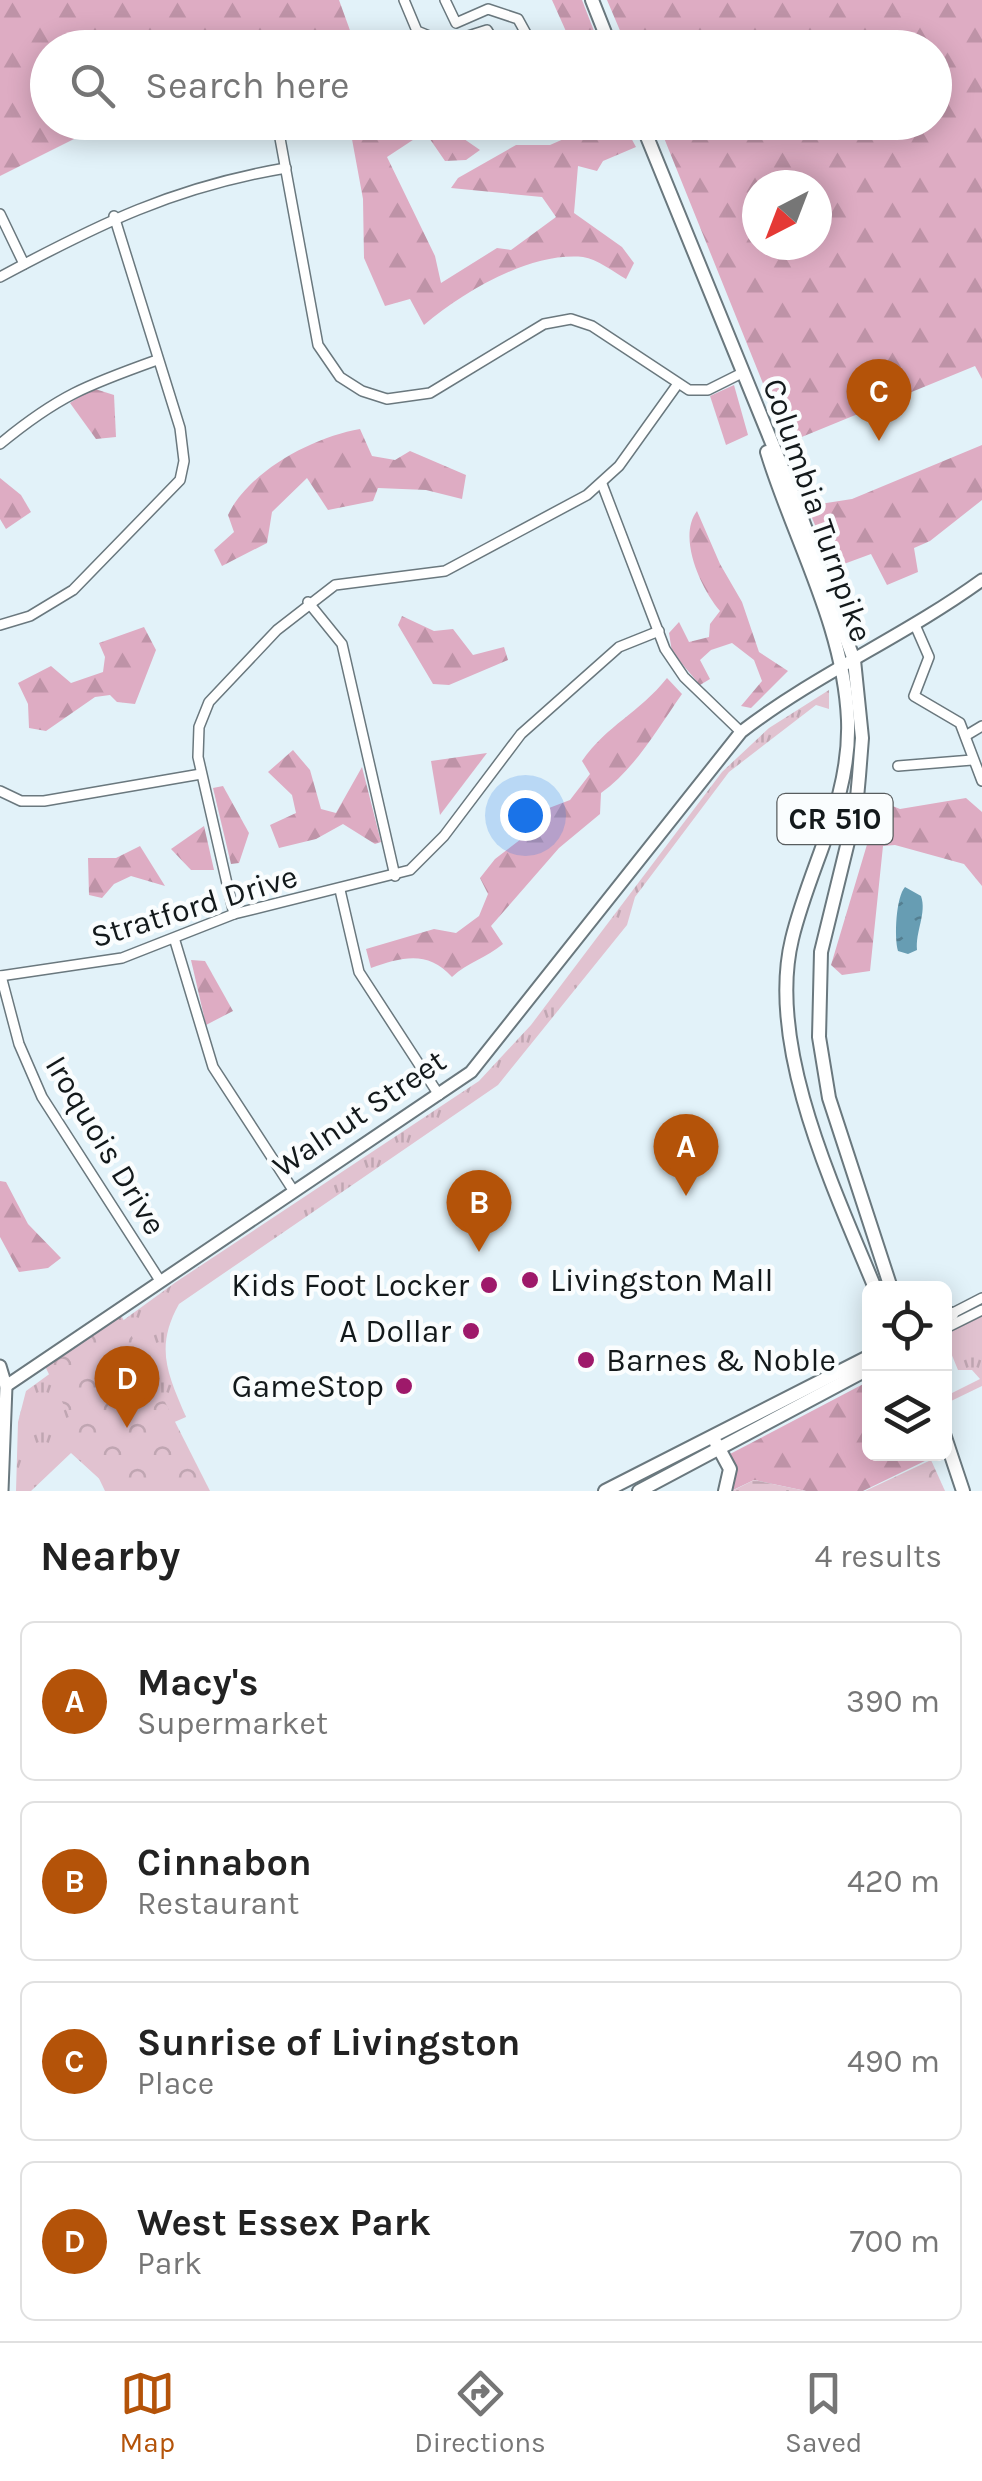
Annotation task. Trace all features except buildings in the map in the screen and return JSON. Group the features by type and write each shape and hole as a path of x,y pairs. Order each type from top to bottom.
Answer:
{"main road":[{"path":"592,0 602,30"},
{"name":"CR 510","path":"648,140 742,373"},
{"name":"Columbia Turnpike","path":"742,373 848,664 862,738 856,809 821,952 818,1037 829,1098 889,1281"},
{"name":"Columbia Turnpike","path":"848,664 848,725 841,797 792,940 786,1005 796,1076 872,1281"},
{"path":"605,1491 862,1369"},
{"path":"640,1491 715,1442"},
{"path":"715,1442 730,1470 725,1491"},
{"path":"952,1458 963,1490"},
{"path":"948,1461 963,1490"}],"street":[{"path":"404,0 417,30"},
{"path":"445,0 456,23 488,9 518,18 524,30"},
{"path":"281,140 318,345 340,377 362,391 387,400 430,393 544,324 571,319 592,326 678,385 708,390 742,373"},
{"path":"0,277 114,216 226,178 286,168"},
{"path":"0,214 24,264"},
{"path":"0,625 36,613 73,590 180,480 183,446 114,216"},
{"path":"0,444 48,404 76,389 156,360"},
{"path":"234,914 201,774 199,727 209,702 308,602 334,584 446,572 602,484 678,385"},
{"path":"602,484 675,666 741,732"},
{"name":"Walnut Street","path":"6,1386 159,1278 439,1095 489,1052 741,732 774,706 916,625 982,580"},
{"path":"308,602 329,622 344,649 395,876"},
{"path":"916,625 929,657 914,696 954,717 967,735 972,760 982,780"},
{"name":"Stratford Drive","path":"0,976 72,968 175,941 234,914 395,876 429,854 520,734 620,647 659,631"},
{"path":"967,735 982,726"},
{"path":"898,766 972,760"},
{"path":"0,792 22,801 44,801 201,774"},
{"path":"340,890 359,972 439,1095"},
{"path":"175,941 213,1067 293,1190"},
{"name":"Iroquois Drive","path":"0,976 19,1044 42,1098 159,1278"},
{"path":"952,1313 982,1298"},
{"path":"952,1325 982,1310"},
{"path":"0,1366 6,1386 2,1491"}],"green space":[{"path":"0,0 339,0 350,30 30,30 30,140 72,140 0,176"},
{"path":"552,0 582,0 594,30 565,30"},
{"path":"607,0 982,0 982,379 975,366 787,443 665,140 952,140 952,30 620,30"},
{"path":"352,140 413,140 387,157 435,256 441,283 497,248 511,250 556,217 542,197 451,188 458,178 516,145 550,145 561,140 632,140 636,147 603,161 597,171 578,166 574,213 622,247 634,263 626,279 588,258 541,261 477,288 424,325 410,299 385,306 364,258 363,199"},
{"path":"431,140 466,140 480,150 466,160 445,161"},
{"path":"734,385 748,435 726,445 710,396"},
{"path":"92,388 114,395 116,437 96,439 70,403"},
{"path":"360,429 372,456 395,460 410,451 466,475 462,499 426,490 378,488 373,501 328,510 307,478 272,512 267,543 222,566 214,550 234,532 228,515 251,484 303,448"},
{"path":"982,445 982,500 930,541 914,548 918,572 887,585 871,554 833,568 807,506 852,499"},
{"path":"0,478 21,495 31,512 6,529 0,519"},
{"path":"697,511 742,602 759,652 788,671 751,708 741,706 762,681 754,660 732,643 711,650 700,660 710,679 700,685 672,652 669,633 679,622 689,642 709,637 710,624 720,611 699,577 690,548 691,522"},
{"path":"402,616 434,631 453,629 473,655 504,647 508,660 449,685 433,684 398,625"},
{"path":"144,627 156,650 135,704 117,702 110,695 95,697 46,731 29,728 28,704 18,683 51,666 71,683 103,672 105,657 99,643"},
{"path":"667,678 682,694 635,760 601,793 600,814 559,848 491,926 503,944 452,977 424,959 393,961 371,968 366,949 434,929 456,933 479,916 488,894 480,878 495,859 538,826 549,808 570,800 590,774 582,761"},
{"path":"829,690 829,709 816,705 729,772 635,897 627,925 498,1085 179,1304 167,1334 166,1360 186,1417 163,1427 105,1484 71,1453 31,1491 16,1491 18,1422 26,1391 176,1282 479,1081 531,1025 722,772 769,728"},
{"path":"293,750 310,770 321,809 336,813 362,767 381,842 375,844 343,824 316,839 279,848 270,825 296,813 292,795 268,772"},
{"path":"487,753 440,815 431,761"},
{"path":"223,786 249,833 239,863 231,864 213,788"},
{"path":"966,798 982,812 982,886 964,864 895,845 883,846 870,971 842,975 831,965 880,801 900,809"},
{"path":"204,826 214,870 191,870 171,849"},
{"path":"140,846 165,886 131,876 114,884 102,898 89,895 88,858 116,858"},
{"path":"191,960 205,961 233,1011 206,1025"},
{"path":"0,1181 6,1182 28,1224 61,1258 48,1268 19,1272 0,1237"},
{"path":"120,1313 210,1491 105,1491 45,1366"},
{"path":"982,1314 982,1386 952,1401 952,1393 980,1379 972,1370 958,1370 952,1355 952,1331"},
{"path":"862,1385 862,1461 925,1461 863,1491 806,1491 754,1480 731,1491 730,1454"},
{"path":"931,1461 945,1491 865,1491"},
{"path":"754,1480 806,1491 732,1491"}],"water":[{"path":"905,887 921,896 922,902 917,950 908,954 898,951 896,936 898,908"}],"place":[{"name":"Sunrise of Livingston","path":"879,441"},
{"name":"Macy's","path":"686,1196"},
{"name":"Cinnabon","path":"479,1252"},
{"name":"Livingston Mall","path":"530,1280"},
{"name":"Kids Foot Locker","path":"489,1285"},
{"name":"A Dollar","path":"471,1331"},
{"name":"Barnes & Noble","path":"586,1360"},
{"name":"GameStop","path":"404,1386"},
{"name":"West Essex Park","path":"127,1428"}]}
